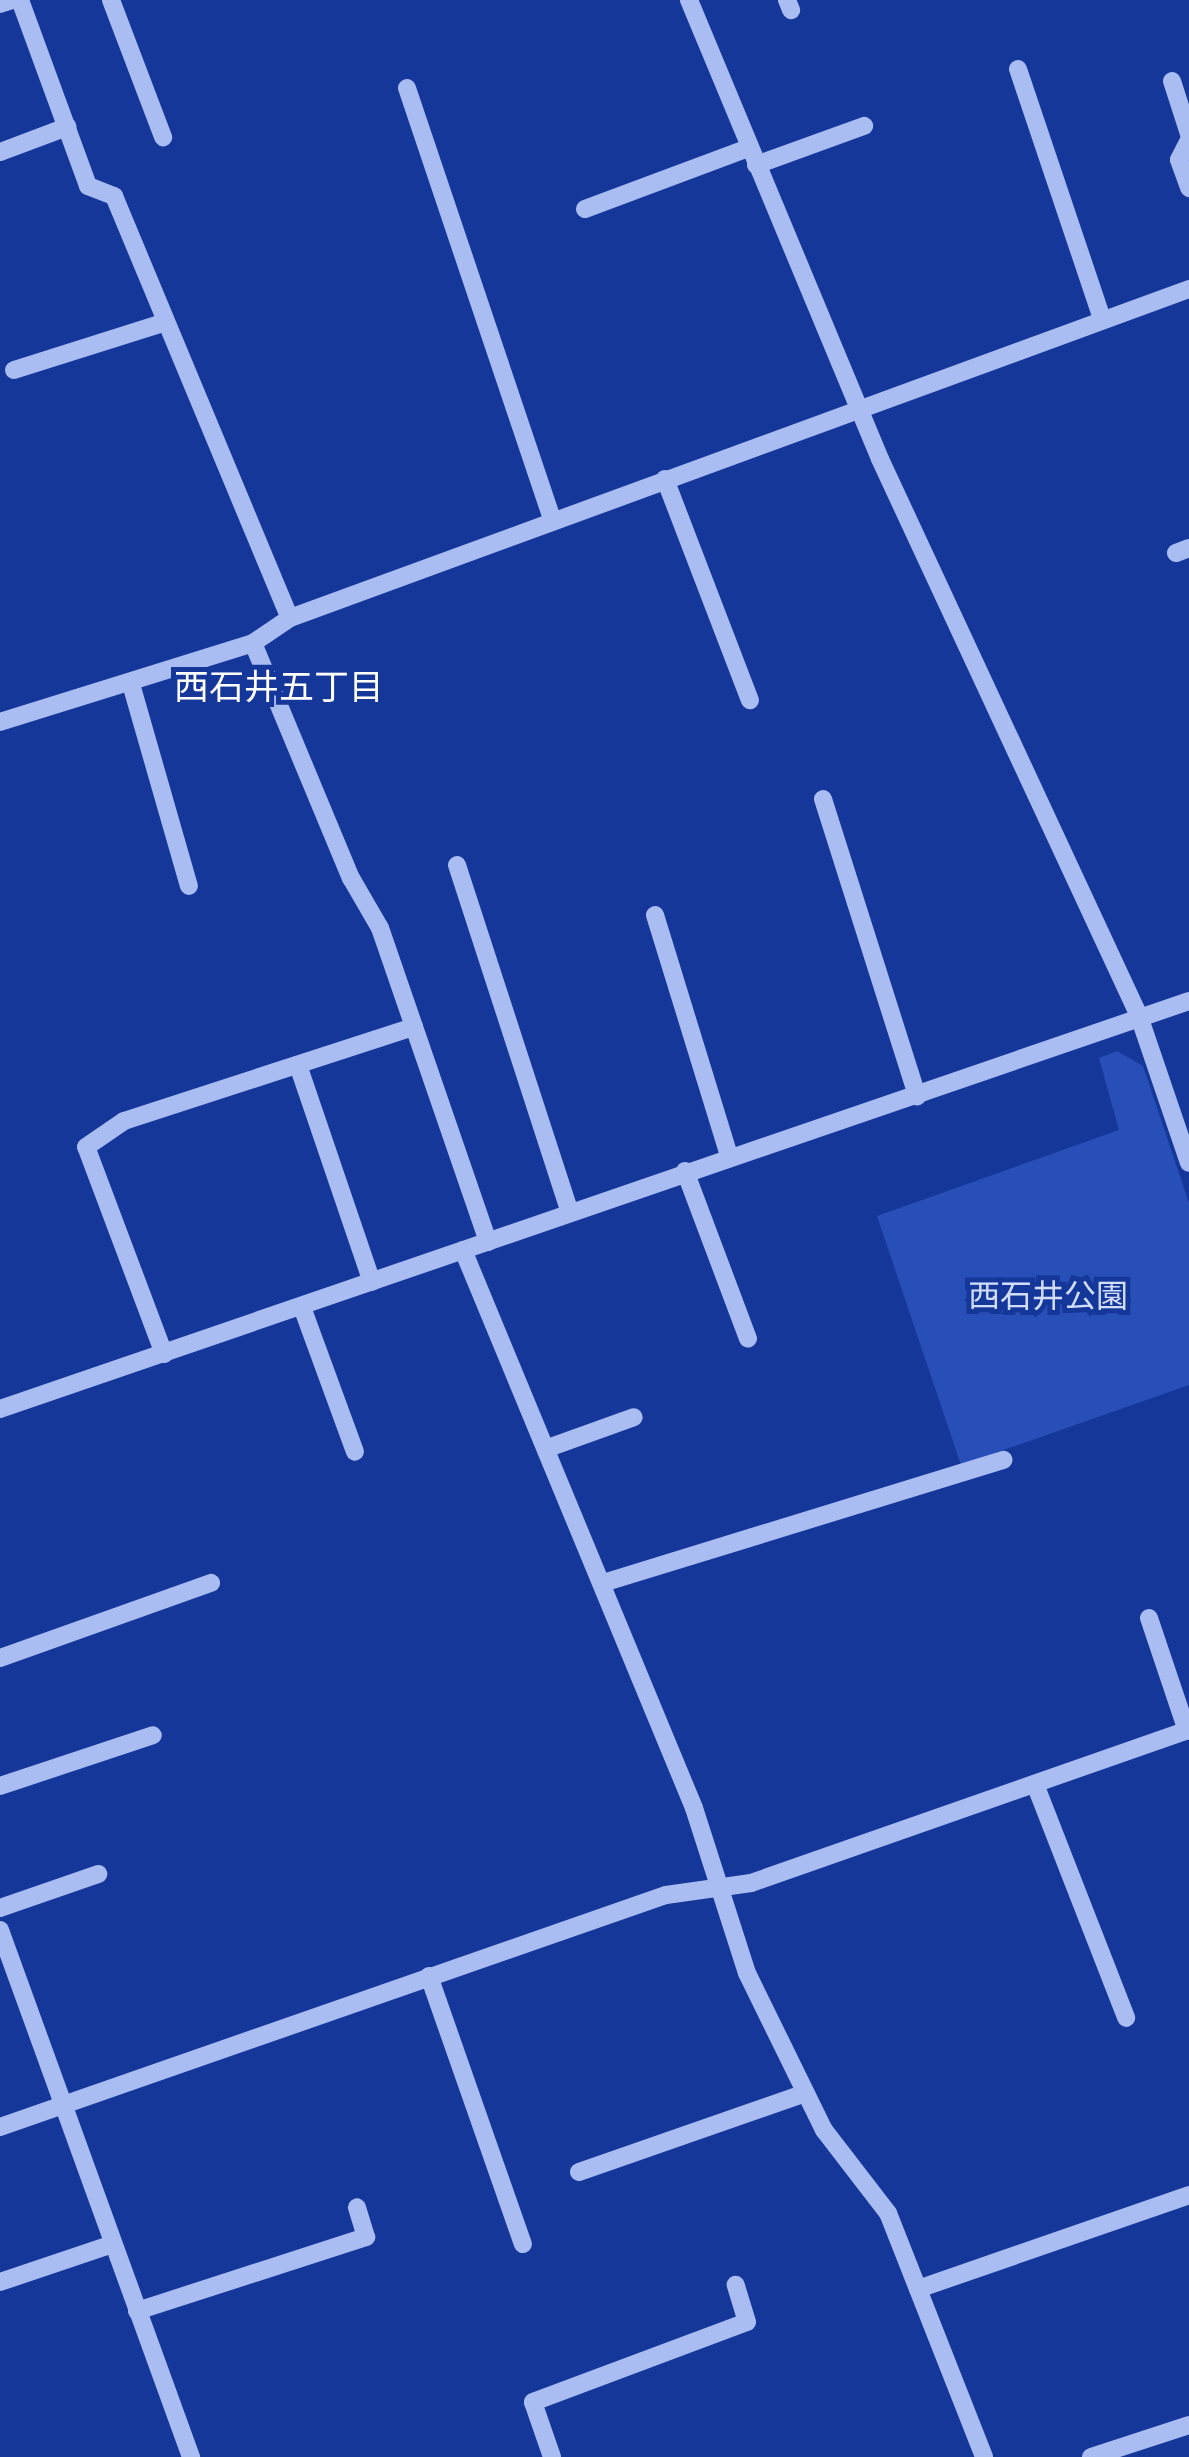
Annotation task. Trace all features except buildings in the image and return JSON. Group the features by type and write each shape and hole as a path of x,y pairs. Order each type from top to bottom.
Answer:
{"street":[{"path":"0,4 12,0"},
{"path":"20,0 88,186 114,196 290,618"},
{"path":"111,0 163,137"},
{"path":"688,0 859,406 1140,1016 1189,1163"},
{"path":"1018,68 1102,318"},
{"path":"1172,81 1189,137 1179,160 1189,188"},
{"path":"407,88 554,521"},
{"path":"585,209 752,156 864,126"},
{"path":"0,152 67,127"},
{"path":"0,722 253,643 290,618 859,406 1189,289"},
{"path":"14,370 166,322"},
{"path":"665,479 750,700"},
{"path":"253,643 350,878 380,928 488,1242"},
{"path":"131,684 189,886"},
{"path":"822,800 916,1096"},
{"path":"457,864 570,1212"},
{"path":"654,915 728,1156"},
{"path":"0,1409 728,1156 1189,1002"},
{"path":"164,1354 86,1147 124,1121 414,1028"},
{"path":"298,1065 372,1282"},
{"path":"685,1171 748,1340"},
{"path":"462,1250 603,1583 716,1885 806,2093 888,2212 984,2457"},
{"path":"302,1307 354,1452"},
{"path":"548,1448 634,1416"},
{"path":"603,1583 1004,1460"},
{"path":"0,1658 211,1583"},
{"path":"0,2127 429,1976 716,1885 751,1883 1188,1730 1148,1618"},
{"path":"0,1786 154,1735"},
{"path":"1035,1784 1126,2018"},
{"path":"0,1908 98,1874"},
{"path":"0,1930 6,1962 64,2104 190,2457"},
{"path":"429,1976 523,2244"},
{"path":"579,2172 806,2093"},
{"path":"918,2290 1189,2195"},
{"path":"137,2311 366,2237 357,2207"},
{"path":"0,2282 113,2244"},
{"path":"552,2457 533,2402 746,2322 736,2285"},
{"path":"1091,2457 1138,2449 1189,2424"}],"green space":[{"name":"西石井公園","path":"1117,1051 1143,1066 1189,1203 1189,1385 961,1465 877,1216 1119,1130 1099,1058"}],"district":[{"name":"西石井五丁目","path":"279,686"}]}
